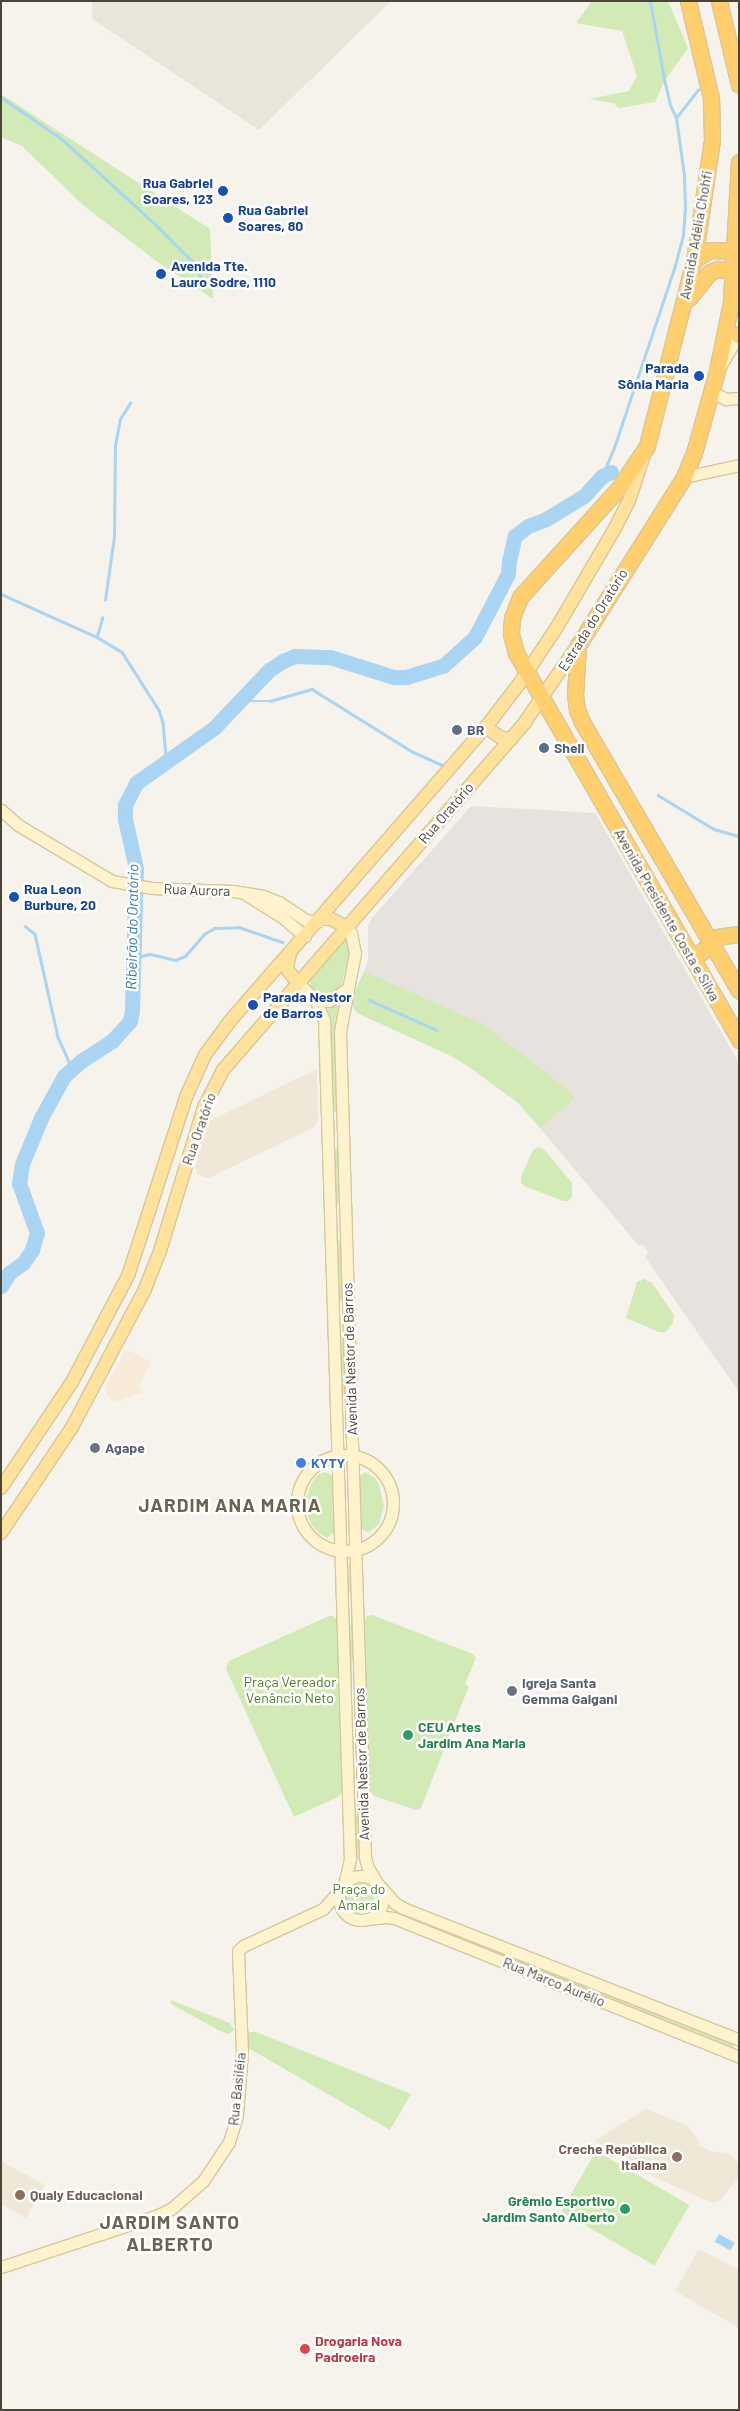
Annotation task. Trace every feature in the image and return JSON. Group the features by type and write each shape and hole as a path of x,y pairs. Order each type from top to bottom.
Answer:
{"highway":[{"name":"Avenida Adélia Chohfi","path":"647,446 694,260 712,140 711,98 688,1"},
{"path":"719,1 739,85"},
{"path":"712,392 736,271 739,162"},
{"path":"694,260 710,250 737,252"},
{"path":"682,312 704,276 718,269 736,271"},
{"name":"Estrada do Oratório","path":"578,645 684,477 694,453 712,392"},
{"name":"Avenida Presidente Costa e Silva","path":"647,446 618,489 520,597 512,618 511,640 527,673 739,1040"},
{"name":"Avenida Presidente Costa e Silva","path":"578,645 575,688 577,710 739,991"},
{"path":"692,960 710,943 723,935 739,934"}],"main road":[{"name":"Avenida Adélia Chohfi","path":"641,465 647,446"},
{"name":"Estrada do Oratório","path":"450,769 486,727 527,673 615,528 629,501 641,465"},
{"name":"Estrada do Oratório","path":"477,778 511,739 578,645"},
{"path":"486,727 501,738 511,739"},
{"name":"Rua Oratório","path":"1,1488 72,1382 128,1276 184,1104 198,1068 221,1032 450,769"},
{"name":"Rua Oratório","path":"1,1533 71,1429 145,1289 160,1250 202,1113 216,1082 237,1052 477,778"},
{"path":"318,920 331,919 347,927"},
{"path":"290,953 287,969 298,983"}],"street":[{"path":"717,371 739,335"},
{"path":"712,392 726,399 739,398"},
{"path":"684,477 739,465"},
{"name":"Rua Aurora","path":"1,810 18,825 102,876 122,884 244,892 270,898 306,920 318,920"},
{"name":"Rua Aurora","path":"244,892 276,913 305,936"},
{"name":"Avenida Nestor de Barros","path":"347,927 352,933 355,953 340,1032 365,1857 367,1866 378,1884"},
{"name":"Avenida Nestor de Barros","path":"298,983 315,999 324,1020 350,1859 342,1886"},
{"path":"315,999 329,1001 348,988"},
{"path":"353,1455 371,1462 380,1471 390,1487 392,1500 389,1520 382,1533 370,1543 356,1550 340,1552 328,1548 313,1538 302,1523 298,1508 299,1492 306,1478 316,1466 338,1456 353,1455"},
{"path":"322,1909 356,1920 367,1919 376,1914 382,1906 383,1896 378,1884 368,1877 359,1876 351,1878 342,1886 339,1902 342,1911 349,1917"},
{"name":"Rua Marco Aurélio","path":"378,1884 395,1903 403,1908 739,2040"},
{"name":"Rua Basiléia","path":"1,2267 158,2215 171,2209 204,2181 229,2142 237,2115 242,2056 238,1951 243,1946 322,1909 342,1886"},
{"name":"Rua Marco Aurélio","path":"367,1919 394,1918 739,2057"},
{"path":"468,1948 472,1935"}],"shaded area":[{"path":"92,1 391,1 259,130 92,19"},
{"path":"471,806 595,813 739,1063 739,1392 645,1257 648,1253 643,1244 638,1245 540,1128 575,1098 408,991 364,971 368,960 368,926 372,918"},
{"path":"317,1069 318,1121 314,1127 209,1178 198,1175 195,1167 207,1122"},
{"path":"126,1349 151,1362 138,1388 143,1392 115,1402 107,1395 106,1385"},
{"name":"Creche República Italiana","path":"646,2109 688,2126 700,2142 699,2145 711,2151 730,2154 739,2164 739,2177 720,2201 712,2203 656,2178 594,2141"},
{"name":"Qualy Educacional","path":"1,2161 45,2185 26,2218 1,2204"},
{"path":"699,2249 739,2270 739,2328 675,2291"}],"green space":[{"path":"592,1 668,1 688,48 664,82 655,102 619,108 613,103 589,99 629,91 637,76 622,31 576,23"},
{"path":"1,94 210,229 213,299 155,260 84,206 22,146 1,137"},
{"path":"343,938 347,942 349,953 342,984 329,996 313,990 309,980"},
{"path":"364,971 484,1025 563,1086 575,1098 540,1128 517,1102 469,1067 453,1057 357,1013 352,1006 352,999"},
{"path":"335,1004 338,1006 336,1033 337,1111 333,1113 331,1112 326,1010"},
{"path":"538,1147 544,1149 572,1183 572,1197 568,1201 563,1201 524,1186 521,1182 521,1177 533,1150"},
{"path":"333,1148 338,1149 340,1203 337,1205"},
{"path":"337,1238 341,1242 343,1299 340,1302 337,1299 335,1240"},
{"path":"644,1279 652,1283 674,1315 673,1322 666,1332 659,1332 626,1318 637,1282"},
{"path":"338,1335 344,1335 345,1395 341,1395"},
{"path":"325,1472 333,1477 335,1531 327,1538 311,1524 305,1506 312,1482 319,1474"},
{"path":"365,1472 374,1477 379,1484 384,1506 379,1524 368,1533 359,1527 358,1477"},
{"path":"346,1566 351,1566 352,1589 349,1592"},
{"name":"CEU Artes Jardim Ana Maria","path":"372,1615 473,1654 476,1658 465,1684 469,1686 421,1808 416,1810 374,1796 368,1789 364,1622 367,1616"},
{"name":"Praça Vereador Venâncio Neto","path":"329,1616 333,1616 337,1620 343,1791 338,1797 294,1817 226,1669 229,1661"},
{"path":"349,1625 352,1625 352,1784 349,1784"},
{"path":"356,1814 359,1816 360,1859 357,1860 355,1859 354,1817"},
{"name":"Praça do Amaral","path":"359,1881 371,1885 375,1897 371,1909 359,1913 347,1909 343,1897 347,1885"},
{"path":"399,1911 462,1938 461,1940 398,1915"},
{"path":"473,1941 556,1971 558,1976 597,1992 602,1990 734,2044 734,2046 730,2048 522,1964 519,1959 480,1944 474,1946"},
{"path":"171,2000 230,2023 234,2030 229,2034 224,2033 171,2004"},
{"path":"250,2032 256,2032 411,2094 390,2130 250,2049 245,2043 246,2035"},
{"path":"596,2151 690,2205 655,2266 561,2212"}],"water":[{"path":"719,2234 735,2243 730,2251 715,2242"}],"waterway":[{"path":"602,476 614,448 674,269 683,236 685,207 684,175 676,118 670,105 664,79 650,1"},
{"path":"676,118 698,90"},
{"path":"1,97 62,139 153,222 196,265 203,282"},
{"path":"105,600 114,537 115,445 120,419 130,403"},
{"name":"Ribeirão do Oratório","path":"1,1286 9,1273 23,1263 32,1250 37,1233 19,1183 22,1164 41,1118 64,1076 81,1061 112,1041 130,1021 132,1010 136,868 125,819 125,805 136,783 214,728 269,670 295,656 330,657 394,677 406,677 443,666 475,637 508,574 515,536 528,526 546,519 584,496 602,476 611,472"},
{"path":"1,594 97,637 122,652 159,710 163,722 166,760"},
{"path":"97,636 102,618"},
{"path":"241,701 270,701 312,689 413,752 446,767"},
{"path":"658,795 714,829 739,836"},
{"path":"25,926 35,934 58,1037 72,1068"},
{"path":"133,958 150,954 176,960 185,956 204,934 215,928 239,927 282,942"},
{"path":"369,1000 437,1030"}],"place":[{"name":"Rua Gabriel Soares, 123","path":"223,191"},
{"name":"Rua Gabriel Soares, 80","path":"228,218"},
{"name":"Avenida Tte. Lauro Sodre, 1110","path":"161,274"},
{"name":"Parada Sônia Maria","path":"699,376"},
{"name":"BR","path":"457,730"},
{"name":"Shell","path":"544,748"},
{"name":"Rua Leon Burbure, 20","path":"14,897"},
{"name":"Parada Nestor de Barros","path":"253,1005"},
{"name":"Agape","path":"95,1448"},
{"name":"KYTY","path":"301,1463"},
{"name":"Igreja Santa Gemma Galgani","path":"512,1691"},
{"name":"CEU Artes Jardim Ana Maria","path":"408,1735"},
{"name":"Creche República Italiana","path":"677,2157"},
{"name":"Qualy Educacional","path":"20,2195"},
{"name":"Grêmio Esportivo Jardim Santo Alberto","path":"625,2209"},
{"name":"Drogaria Nova Padroeira","path":"305,2349"}],"district":[{"name":"JARDIM ANA MARIA","path":"230,1505"},
{"name":"JARDIM SANTO ALBERTO","path":"170,2233"}]}
